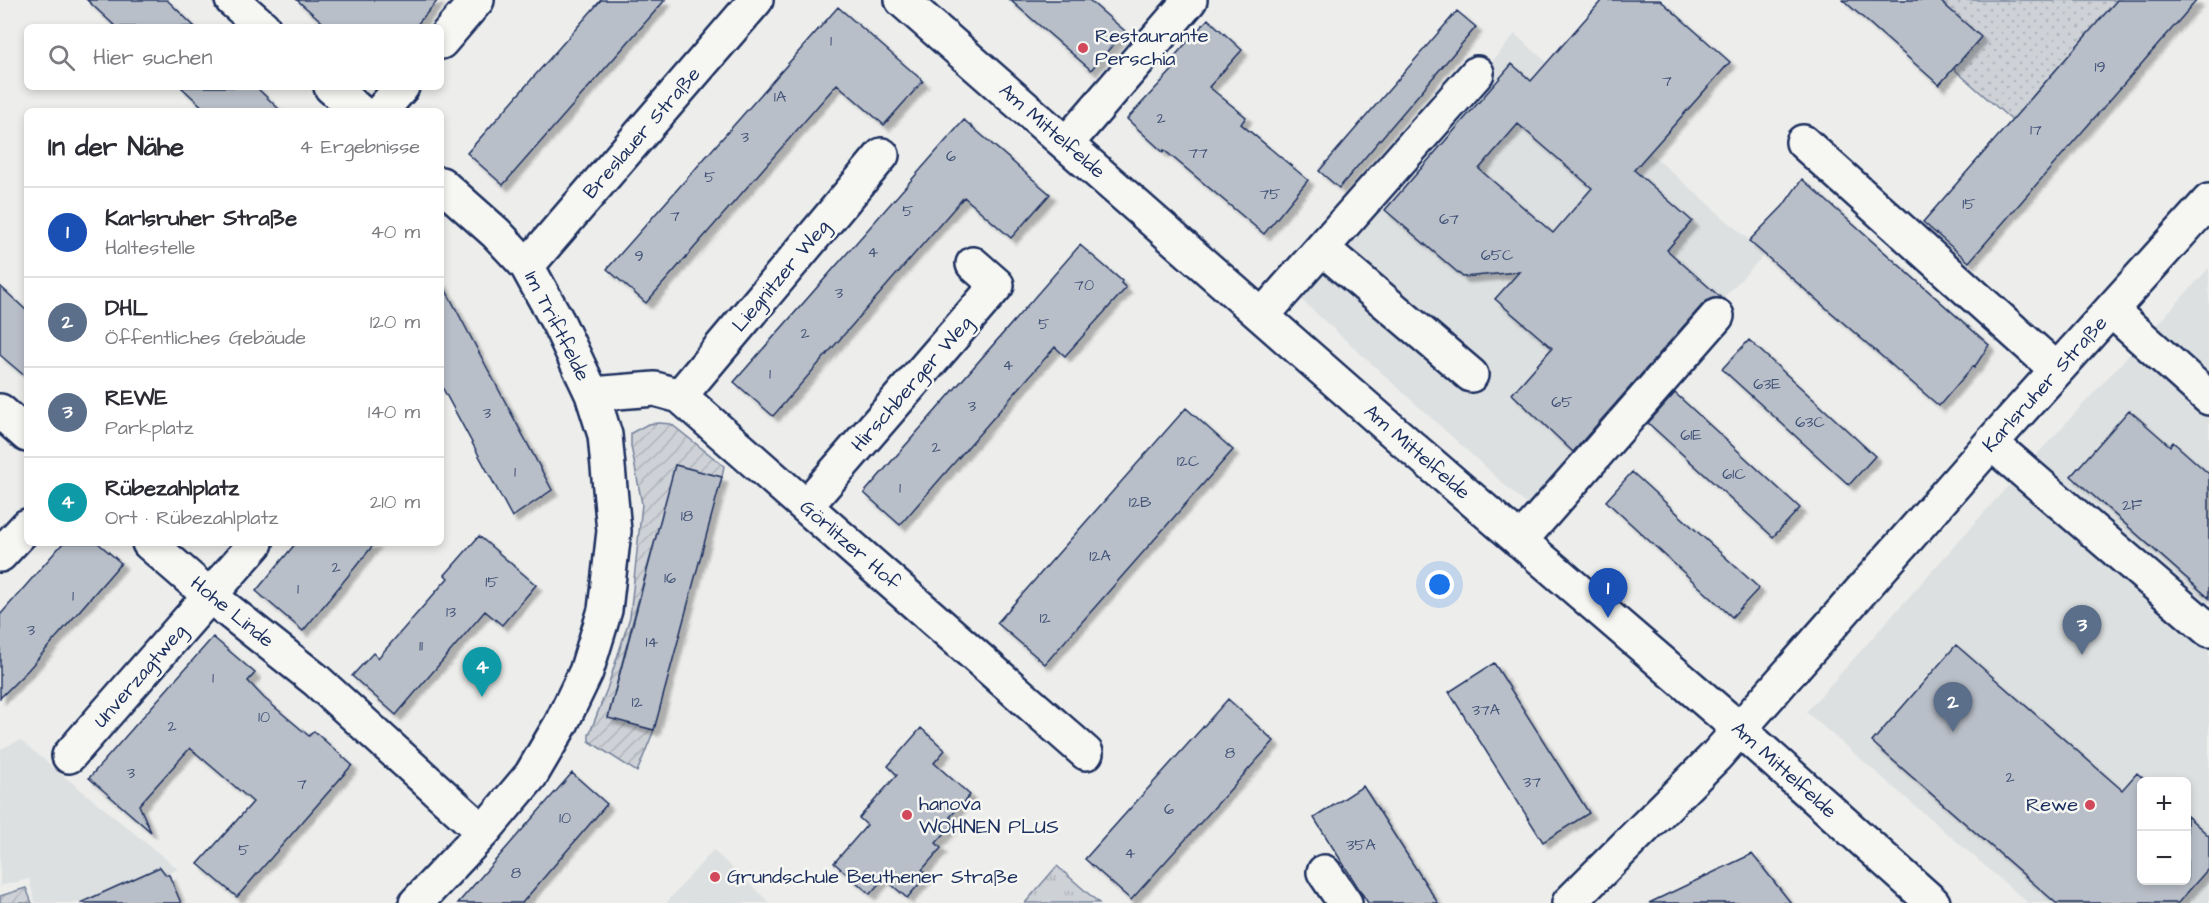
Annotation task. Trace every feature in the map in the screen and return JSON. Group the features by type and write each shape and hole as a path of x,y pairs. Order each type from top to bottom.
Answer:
{"street":[{"path":"232,0 260,24"},
{"path":"444,38 477,0"},
{"name":"Breslauer Straße","path":"527,266 756,0"},
{"name":"Am Mittelfelde","path":"902,0 1520,541 1739,729 1933,903"},
{"path":"1066,144 1190,0"},
{"path":"1262,316 1477,73"},
{"path":"334,90 356,108"},
{"path":"384,108 399,90"},
{"path":"1803,142 2057,370"},
{"name":"Liegnitzer Weg","path":"680,396 882,155"},
{"name":"Im Triftfelde","path":"416,903 483,832 531,775 561,724 585,675 605,610 614,531 605,435 592,394 559,324 527,266 496,233 444,187"},
{"name":"Karlsruher Straße","path":"1575,901 1716,756 2209,201"},
{"path":"1323,249 1471,375"},
{"name":"Hirschberger Weg","path":"806,506 997,285 972,264"},
{"path":"2110,310 2209,398"},
{"path":"1520,541 1717,316"},
{"name":"Görlitzer Hof","path":"592,394 655,389 680,396 1086,753"},
{"path":"0,411 24,432"},
{"path":"1991,444 2209,630"},
{"path":"0,555 24,529"},
{"name":"Hohe Linde","path":"152,546 210,596 316,680 483,832"},
{"name":"Unverzagtweg","path":"69,756 253,546"},
{"path":"1324,872 1345,903"}],"shaded area":[{"path":"1515,34 1765,254 1528,506 1297,296"},
{"path":"2209,268 2209,903 2028,903 1806,712 2015,478"},
{"path":"20,740 178,869 166,875 160,868 128,903 35,903 29,879 0,886 0,749"},
{"name":"Grundschule Beuthener Straße","path":"713,850 770,903 666,903"}],"green space":[{"path":"1876,0 2120,0 2016,124"},
{"path":"648,424 671,424 724,466 722,477 676,465 608,717 654,730 637,772 589,741 589,735 607,689 630,617 642,504 631,446 631,433"},
{"path":"1057,866 1099,903 1025,903"},
{"path":"26,888 32,903 0,903 0,896"}],"building":[{"path":"87,0 167,0 192,24 113,24"},
{"path":"297,0 438,0 418,24 325,24"},
{"path":"601,0 665,0 503,185 467,153"},
{"path":"1010,0 1089,0 1125,31 1091,70"},
{"path":"1602,0 1660,0 1730,62 1634,170 1692,221 1667,250 1720,297 1710,299 1703,304 1573,452 1512,394 1552,348 1495,299 1519,272 1463,277 1385,210 1512,64 1531,81","holes":["1518,124 1592,188 1553,233 1479,169"]},
{"path":"1843,0 1939,0 1981,37 1939,85"},
{"path":"2117,0 2197,0 1969,262 1923,222"},
{"path":"838,7 923,81 884,125 837,84 646,303 607,269"},
{"path":"1457,11 1476,27 1339,188 1319,171"},
{"path":"1208,19 1242,50 1209,87 1246,117 1241,124 1308,180 1264,234 1164,150 1163,152 1127,119 1178,64 1172,59"},
{"path":"184,90 259,90 278,108 204,108"},
{"path":"964,120 1050,194 1011,238 964,197 773,416 734,382"},
{"path":"1802,179 1989,345 1974,368 1973,366 1939,406 1749,241 1783,206"},
{"path":"1080,245 1122,281 1121,283 1126,288 1065,356 1055,347 900,525 864,493"},
{"path":"0,286 24,308 24,375 0,355"},
{"path":"444,287 552,490 512,517 444,391"},
{"path":"1749,340 1875,456 1849,485 1722,369"},
{"path":"1675,393 1800,508 1773,537 1648,423"},
{"path":"1186,408 1233,450 1045,664 997,623"},
{"path":"2129,410 2170,446 2173,442 2209,474 2209,598 2071,476"},
{"path":"675,465 722,477 654,730 608,718"},
{"path":"1632,472 1759,588 1732,617 1606,501"},
{"path":"479,536 536,585 502,625 485,611 396,715 352,676 373,653 378,658 448,578 445,575"},
{"path":"60,546 101,546 121,563 28,670 0,698 0,615"},
{"path":"294,546 373,546 303,631 256,591"},
{"path":"213,637 255,673 248,681 264,698 309,736 314,731 352,765 237,897 198,864 253,802 190,748 139,805 151,832 89,778"},
{"path":"1956,645 2122,790 2137,773 2141,777 2137,777 2137,885 2191,885 2191,820 2209,836 2209,868 2178,903 2056,903 1872,742"},
{"path":"1494,663 1589,813 1543,842 1449,692"},
{"path":"1228,699 1274,741 1131,900 1085,859"},
{"name":"hanova WOHNEN PLUS","path":"921,728 945,750 934,763 970,795 950,817 955,822 936,843 941,848 922,870 927,875 907,898 884,878 870,894 834,863 867,825 859,818 897,775 888,766"},
{"path":"572,773 607,804 522,903 458,903"},
{"path":"1363,786 1438,903 1368,903 1314,818"},
{"path":"1752,854 1791,903 1649,903"},
{"path":"160,867 166,875 169,875 181,903 80,903"}],"place":[{"name":"Restaurante Perschia","path":"1083,48"},
{"name":"Karlsruher Straße","path":"1608,618"},
{"name":"REWE","path":"2082,655"},
{"name":"Rübezahlplatz","path":"482,697"},
{"name":"DHL","path":"1953,732"},
{"name":"Rewe","path":"2090,805"},
{"name":"hanova WOHNEN PLUS","path":"907,815"},
{"name":"Grundschule Beuthener Straße","path":"715,877"}]}
